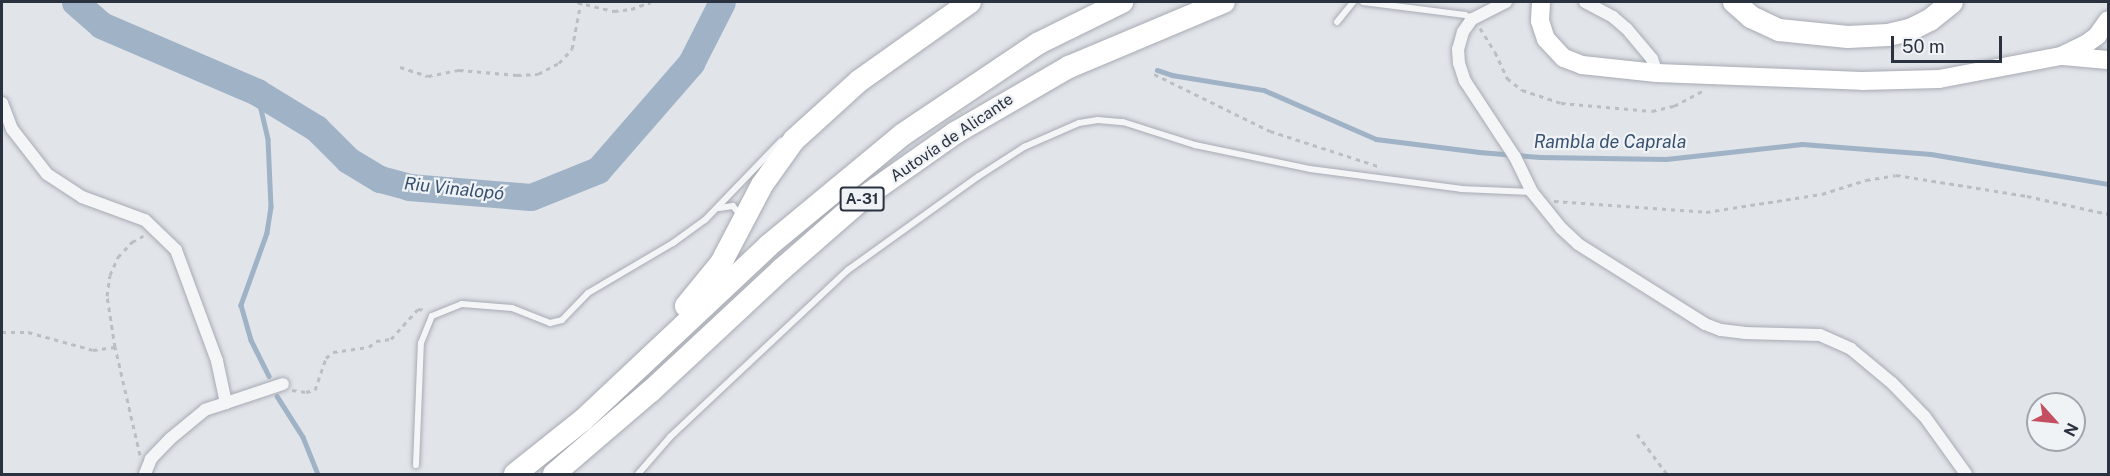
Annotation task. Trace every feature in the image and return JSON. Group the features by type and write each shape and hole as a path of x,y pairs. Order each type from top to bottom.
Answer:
{"highway":[{"path":"645,363 664,328 721,263 743,219 776,163 814,120 859,81 970,2"},
{"name":"Autovía de Alicante","path":"515,474 583,420 768,246 902,135 1039,43 1122,2"},
{"name":"Autovía de Alicante","path":"554,474 651,391 782,269 863,198 946,140 1026,90 1069,67 1224,2"},
{"path":"1734,2 1751,17 1779,30 1848,37 1888,35 1910,30 1930,20 1953,2"}],"main road":[{"path":"1540,2 1540,21 1546,39 1564,58 1599,68 1657,73 1862,81 1939,79 2061,56 2097,36 2109,20"},
{"path":"2061,56 2109,60"}],"street":[{"path":"1506,2 1472,19 1463,32 1458,50 1459,63 1465,81 1515,157 1535,196 1561,228 1578,244 1705,324 1721,330 1744,333 1820,335 1851,349 1892,383 1925,417 1966,474"},
{"path":"1586,2 1627,29 1652,59 1657,73"},
{"path":"2,103 12,129 46,174 82,197 145,220 176,250 217,361 226,403"},
{"path":"145,474 151,459 170,439 205,410 283,384"}],"lane":[{"path":"1337,22 1353,2"},
{"path":"1363,2 1465,15 1472,19"},
{"path":"416,465 421,343 432,316 462,304 512,308 550,323 562,320 588,293 674,243 716,209 789,134 802,124 814,120"},
{"path":"638,474 670,437 848,270 969,182 1024,147 1079,123 1098,120 1123,122 1195,145 1310,169 1461,189 1535,196"},
{"path":"716,209 728,205 733,206 743,219"}],"path":[{"path":"400,66 428,76 459,70 517,75 538,74 559,63 572,49 580,2 614,10 631,9 651,2"},
{"path":"1472,19 1495,51 1507,78 1522,90 1561,103 1652,111 1674,106 1694,97 1723,76"},
{"path":"1154,74 1270,131 1387,169"},
{"path":"1535,196 1601,206 1706,212 1822,194 1866,180 1896,175 2027,196 2109,214"},
{"path":"141,459 115,347 107,296 110,275 118,257 155,229"},
{"path":"283,384 295,391 315,390 326,358 333,352 369,347 376,341 390,339 418,309 429,311 432,316"},
{"path":"2,332 28,332 93,350 115,347"},
{"path":"1637,434 1667,474"}],"waterway":[{"name":"Riu Vinalopó","path":"75,2 101,25 257,92 316,128 348,160 380,179 409,187 531,197 598,170 691,63 722,2"},
{"name":"Rambla de Caprala","path":"1157,70 1172,75 1264,90 1376,139 1479,152 1540,157 1666,159 1802,144 1931,154 2108,184"},
{"path":"257,92 268,139 271,207 267,233 241,305 251,340 269,376"},
{"path":"277,396 303,437 318,474"}]}
